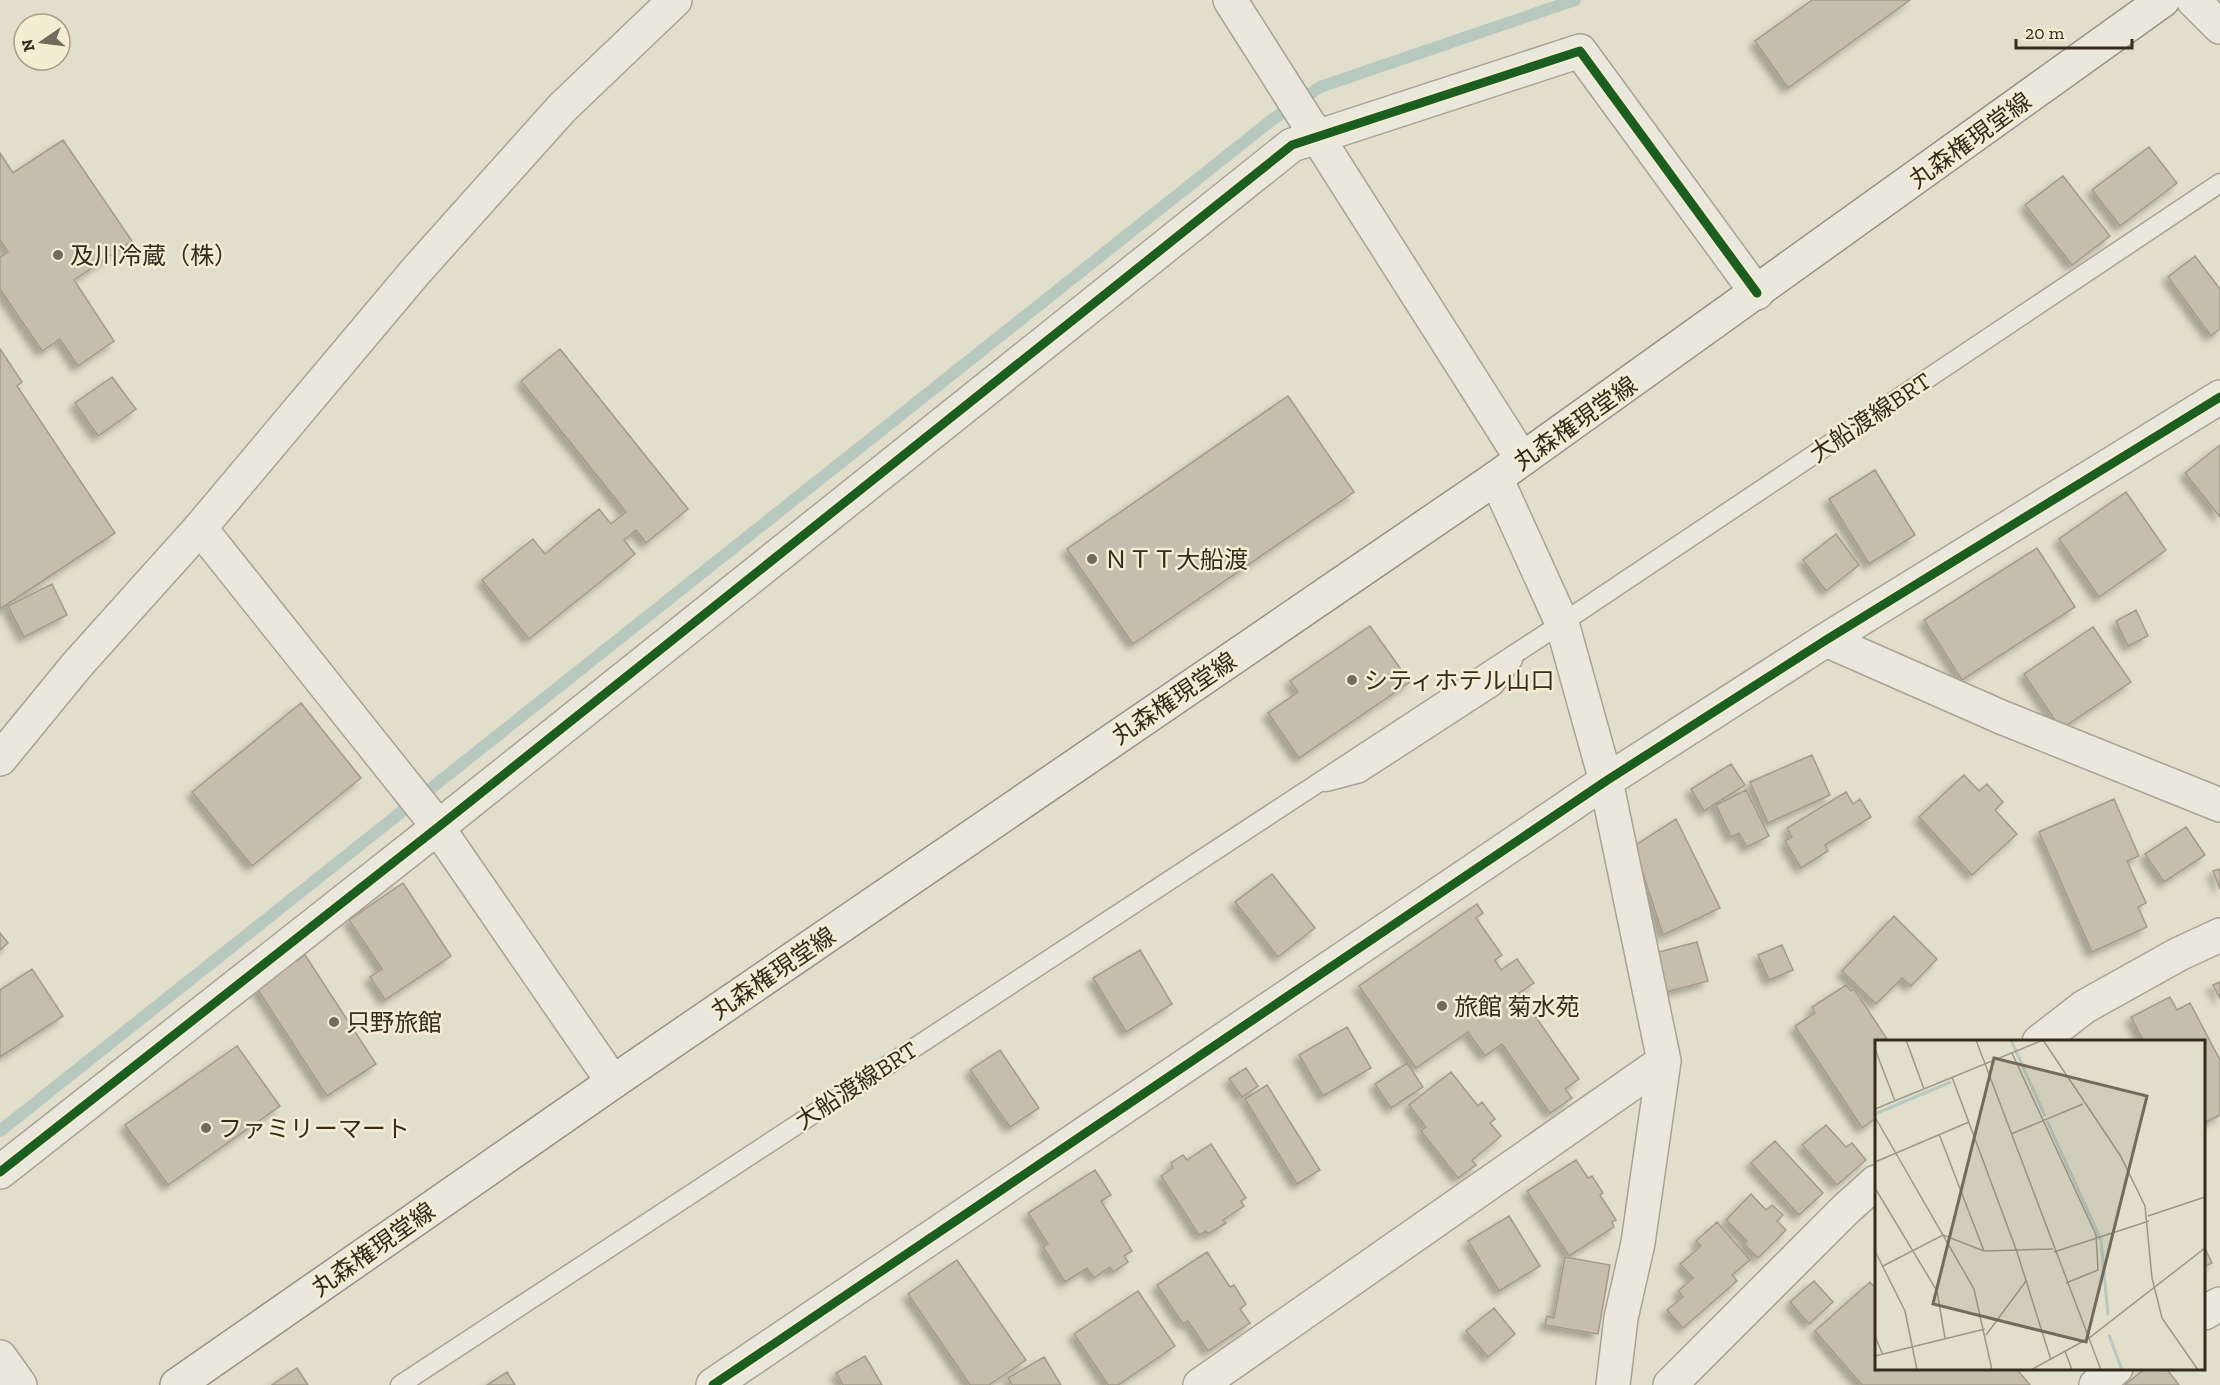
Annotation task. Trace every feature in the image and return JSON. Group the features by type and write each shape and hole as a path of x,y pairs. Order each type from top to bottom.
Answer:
{"street":[{"path":"0,759 77,665 200,528 416,271 561,108 675,0"},
{"path":"1230,0 1312,130 1509,469 1562,623 1606,781 1664,1061 1638,1243 1621,1318 1613,1385"},
{"name":"丸森権現堂線","path":"177,1385 1509,469 2163,0"},
{"path":"2193,0 2220,27"},
{"path":"0,1172 433,821 1312,130 1580,51 1757,293"},
{"path":"713,1385 1606,781 1826,640 2220,397"},
{"path":"200,528 433,821 613,1083"},
{"path":"1826,640 2001,717 2220,805"},
{"path":"2040,1040 2084,1007 2179,954 2220,935"},
{"path":"1200,1385 1664,1061"},
{"path":"1670,1385 1875,1183"},
{"path":"2205,1312 2220,1304"},
{"path":"0,1357 20,1385"},
{"path":"2096,1385 2114,1370"}],"lane":[{"name":"大船渡線BRT","path":"400,1385 1312,785 1520,651 2220,183"}],"building":[{"path":"1812,0 1910,0 1788,88 1755,41"},
{"name":"及川冷蔵（株）","path":"63,140 132,241 74,280 114,341 78,366 60,339 42,351 0,289 0,257 8,252 0,240 0,153 13,173"},
{"path":"2149,147 2177,183 2120,226 2092,190"},
{"path":"2063,176 2110,236 2072,265 2025,205"},
{"path":"2195,256 2220,289 2220,329 2211,336 2168,277"},
{"path":"0,349 22,382 17,386 115,533 0,609"},
{"path":"560,349 688,509 646,543 636,530 624,540 635,554 529,639 482,580 533,539 545,554 599,509 611,524 626,512 521,381"},
{"path":"112,377 136,409 98,436 75,403"},
{"path":"1288,396 1354,492 1133,644 1067,549"},
{"path":"2220,445 2220,517 2185,473"},
{"path":"1875,470 1915,535 1869,564 1829,499"},
{"path":"2126,492 2166,550 2099,597 2059,539"},
{"path":"1836,534 1859,565 1826,591 1803,560"},
{"path":"2037,548 2075,607 1962,680 1924,620"},
{"path":"52,584 67,615 24,637 8,606"},
{"path":"2136,610 2148,636 2128,646 2116,621"},
{"path":"1370,626 1410,682 1299,758 1268,713 1298,692 1290,681"},
{"path":"2093,627 2131,682 2061,729 2024,674"},
{"path":"301,703 361,778 252,866 192,792"},
{"path":"1812,755 1830,795 1768,823 1750,782"},
{"path":"1731,764 1745,785 1704,811 1691,789"},
{"path":"1964,775 1979,791 1987,784 2003,802 1995,810 2017,834 1972,875 1919,817"},
{"path":"1746,790 1769,836 1747,847 1739,833 1731,837 1716,805"},
{"path":"1846,792 1853,804 1860,799 1871,817 1825,845 1828,851 1801,868 1785,841 1792,837 1787,828"},
{"path":"2114,799 2139,856 2127,861 2146,903 2138,907 2147,927 2092,952 2039,832"},
{"path":"1676,819 1720,908 1663,935 1634,846"},
{"path":"2186,827 2205,855 2164,882 2145,854"},
{"path":"2220,869 2220,889 2213,871"},
{"path":"1272,874 1315,928 1278,957 1235,902"},
{"path":"403,883 451,956 385,1000 370,977 382,969 349,920"},
{"path":"1477,904 1483,913 1476,918 1502,955 1495,960 1501,970 1517,959 1534,983 1519,993 1579,1079 1565,1089 1572,1098 1550,1113 1502,1044 1485,1056 1468,1032 1416,1068 1359,986"},
{"path":"1894,916 1937,959 1911,986 1902,978 1876,1004 1842,971"},
{"path":"0,933 8,943 0,950"},
{"path":"1697,942 1708,981 1666,992 1655,953"},
{"path":"1782,945 1793,970 1769,980 1758,955"},
{"path":"1140,950 1172,1004 1126,1032 1093,978"},
{"path":"305,955 376,1064 327,1096 256,987"},
{"path":"32,969 63,1016 0,1057 0,990"},
{"path":"2220,982 2220,999 2213,985"},
{"path":"1846,985 1851,991 1854,989 1888,1040 1875,1040 1875,1119 1862,1128 1795,1026 1815,1013 1812,1007"},
{"path":"2170,997 2177,1010 2190,1003 2220,1060 2220,1115 2205,1122 2205,1040 2143,1040 2131,1017"},
{"path":"1347,1027 1371,1068 1323,1096 1299,1055"},
{"path":"237,1046 280,1106 168,1185 125,1125"},
{"path":"1000,1050 1039,1108 1010,1127 970,1070"},
{"path":"1407,1063 1423,1087 1391,1108 1375,1084"},
{"path":"1246,1068 1258,1086 1242,1097 1229,1079"},
{"path":"1451,1072 1478,1106 1482,1102 1495,1119 1490,1123 1501,1136 1472,1160 1476,1165 1458,1178 1421,1131 1426,1127 1409,1105"},
{"path":"1267,1085 1320,1170 1297,1184 1245,1099"},
{"path":"1826,1125 1846,1147 1852,1143 1866,1160 1837,1185 1802,1145"},
{"path":"1775,1141 1823,1193 1799,1215 1751,1163"},
{"path":"1211,1144 1246,1198 1241,1201 1244,1206 1223,1220 1226,1223 1208,1234 1206,1231 1199,1235 1161,1176 1173,1168 1171,1163 1183,1155 1187,1160"},
{"path":"1576,1160 1588,1178 1592,1176 1603,1193 1600,1195 1616,1220 1612,1222 1614,1227 1569,1256 1527,1191"},
{"path":"1095,1170 1111,1195 1101,1201 1132,1251 1124,1256 1128,1262 1113,1272 1110,1267 1094,1278 1087,1268 1065,1282 1043,1247 1048,1244 1028,1213"},
{"path":"1751,1194 1766,1210 1772,1205 1783,1215 1777,1221 1786,1230 1758,1258 1744,1244 1747,1241 1726,1220"},
{"path":"1509,1216 1540,1266 1499,1291 1468,1241"},
{"path":"1717,1222 1750,1260 1732,1275 1737,1281 1683,1328 1667,1310 1683,1297 1678,1291 1693,1278 1680,1264 1701,1246 1696,1241"},
{"path":"2205,1248 2212,1263 2205,1266"},
{"path":"1207,1252 1230,1287 1234,1285 1246,1304 1240,1309 1250,1323 1208,1351 1188,1321 1183,1324 1157,1285"},
{"path":"1565,1257 1610,1265 1598,1334 1545,1325 1547,1316 1554,1318"},
{"path":"957,1260 1026,1360 989,1385 970,1385 908,1294"},
{"path":"1814,1281 1833,1302 1809,1324 1790,1302"},
{"path":"1870,1282 1875,1288 1875,1370 2018,1370 2030,1385 1862,1385 1815,1331"},
{"path":"1138,1291 1175,1346 1118,1385 1108,1385 1074,1334"},
{"path":"1494,1308 1515,1334 1488,1357 1466,1331"},
{"path":"865,1356 882,1385 843,1385 836,1373"},
{"path":"1044,1357 1061,1385 1012,1385 1008,1378"},
{"path":"297,1368 308,1385 272,1385"},
{"path":"2144,1370 2168,1370 2179,1385 2125,1385"},
{"path":"507,1372 515,1385 487,1385"}],"waterway":[{"path":"0,1131 1273,119 1320,87 1575,0"}],"cycle path":[{"path":"0,1172 437,828 1292,145 1580,51 1757,293"},
{"path":"713,1385 1606,781 1826,640 2220,397"}],"place":[{"name":"及川冷蔵（株）","path":"58,255"},
{"name":"ＮＴＴ大船渡","path":"1092,559"},
{"name":"シティホテル山口","path":"1352,680"},
{"name":"旅館 菊水苑","path":"1442,1006"},
{"name":"只野旅館","path":"334,1022"},
{"name":"ファミリーマート","path":"206,1128"}]}
